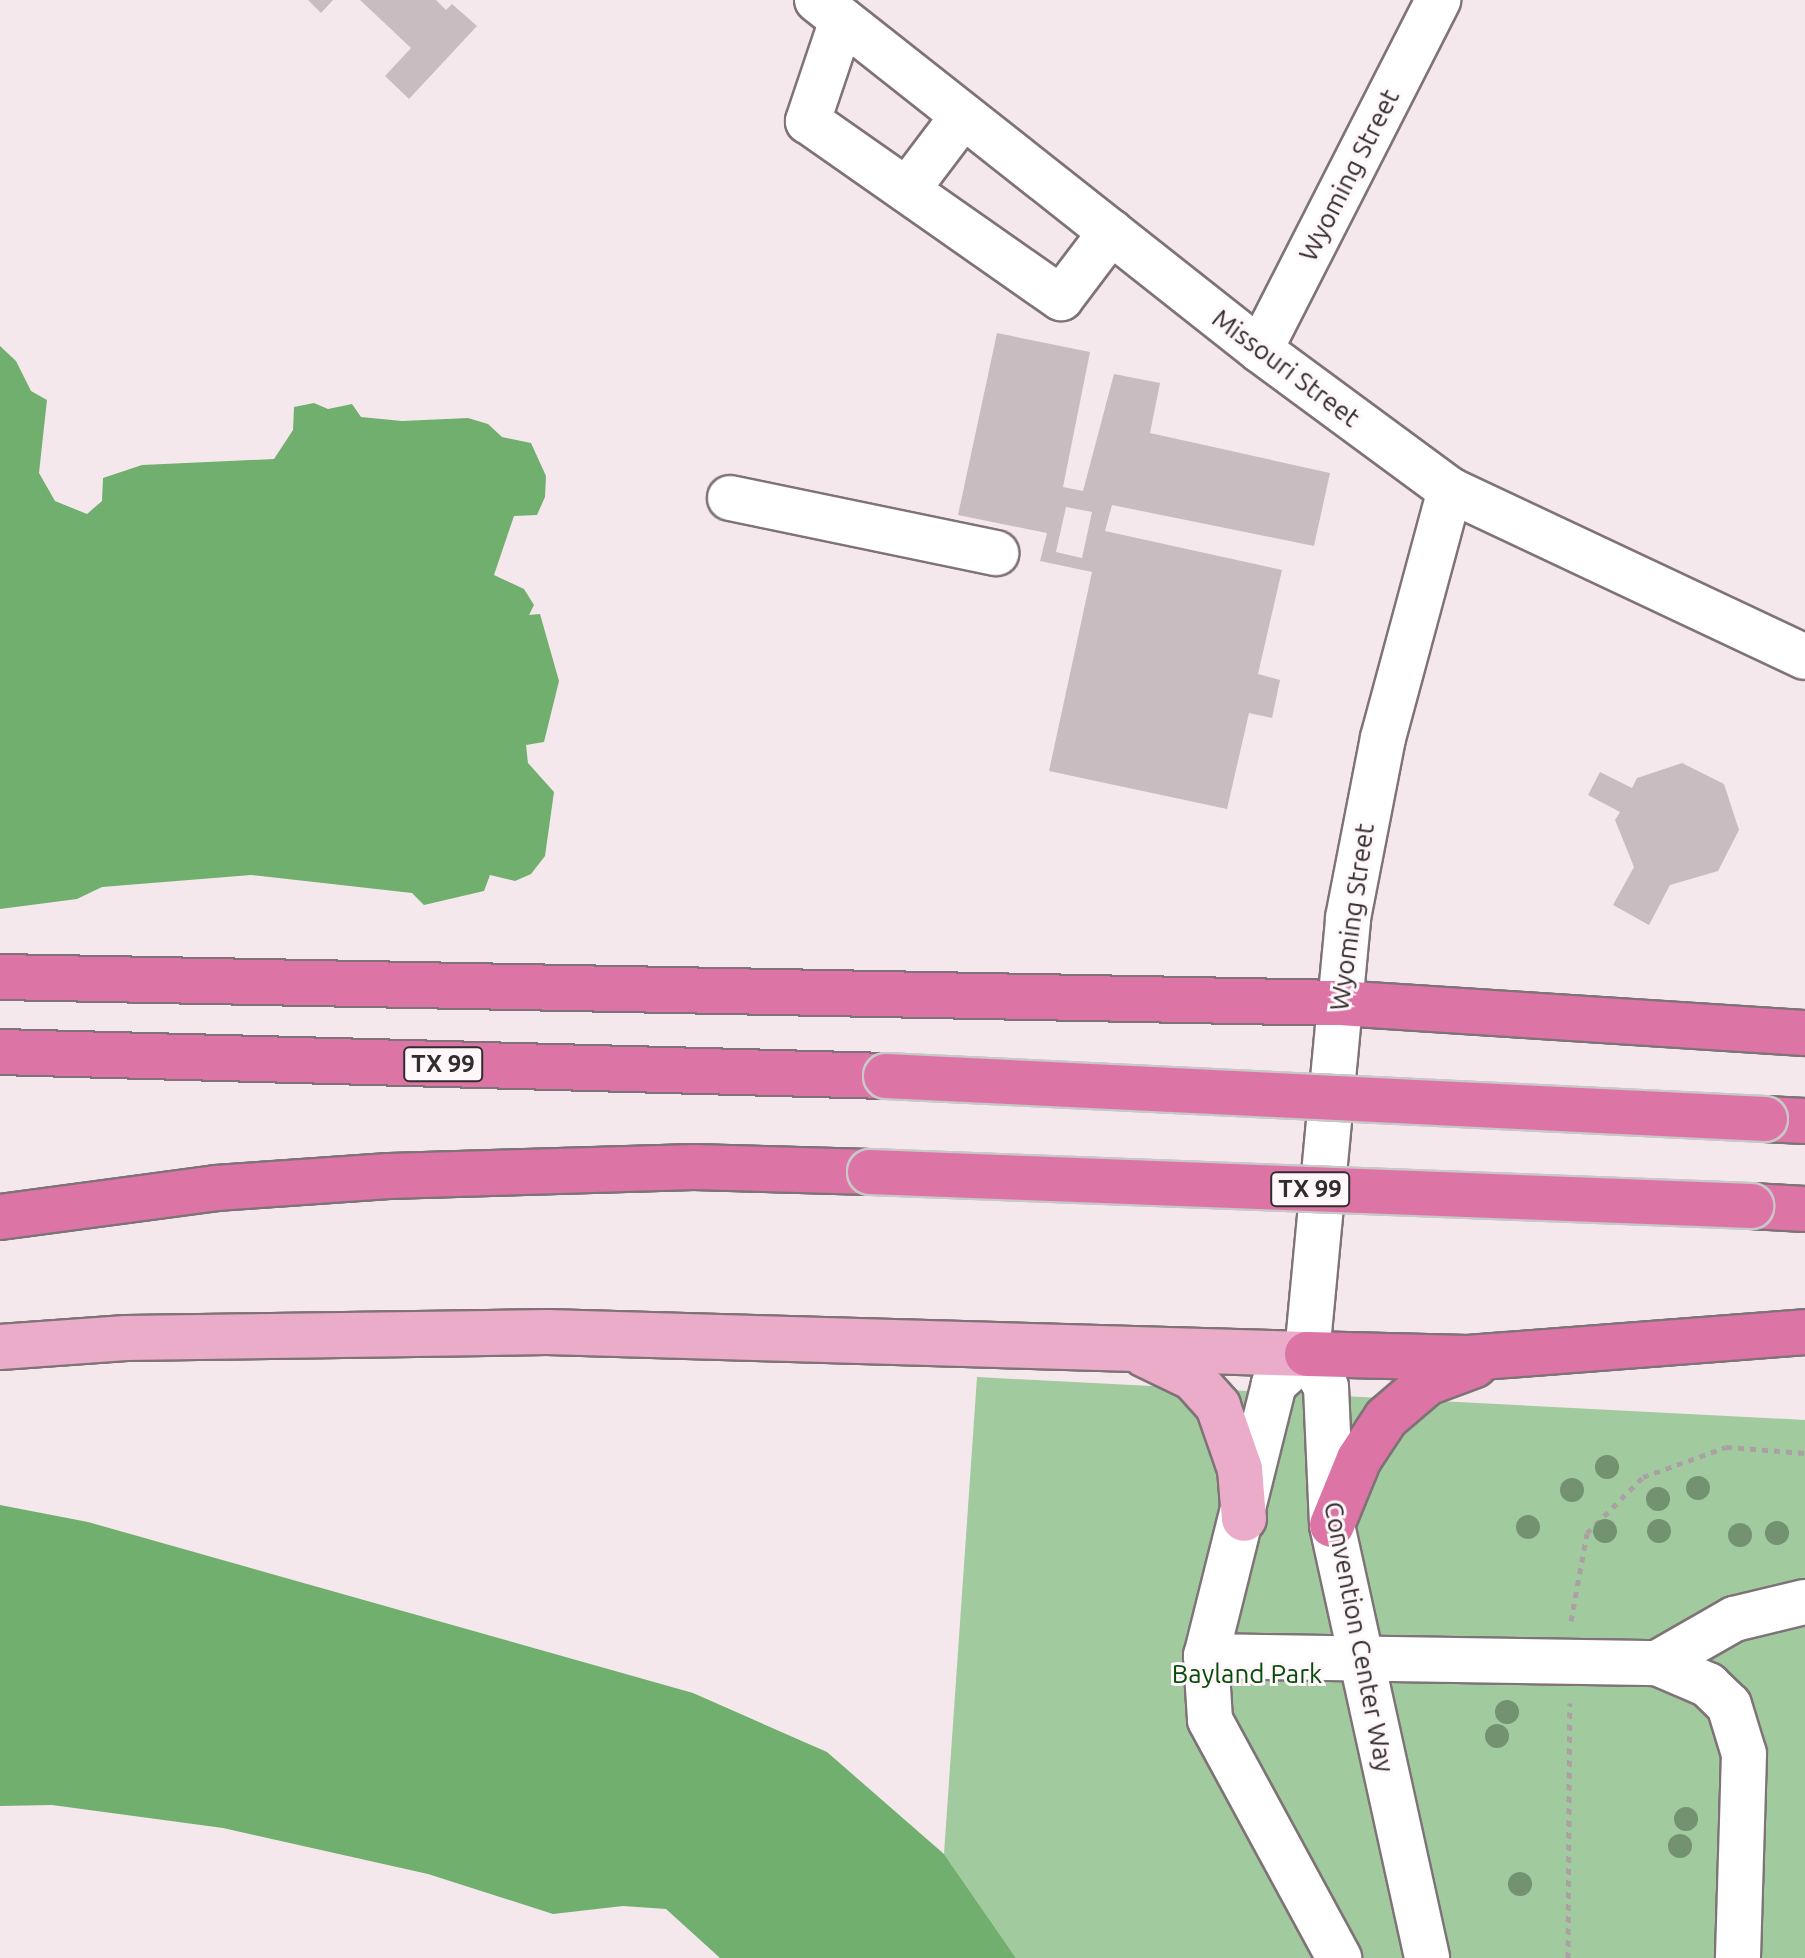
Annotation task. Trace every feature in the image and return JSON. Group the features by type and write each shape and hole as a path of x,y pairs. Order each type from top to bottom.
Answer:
{"highway":[{"path":"0,977 1339,1003 1805,1033"},
{"name":"TX 99","path":"0,1052 886,1076 1785,1120"},
{"name":"TX 99","path":"0,1217 216,1188 389,1176 680,1167 1805,1209"},
{"path":"1307,1354 1524,1355 1805,1332"},
{"path":"1332,1525 1359,1459 1386,1418 1427,1383 1462,1368 1524,1355"}],"main road":[{"path":"0,1347 126,1338 547,1332 1307,1354"},
{"path":"1124,1348 1168,1362 1218,1406 1240,1469 1244,1519"}],"street":[{"name":"Wyoming Street","path":"1260,350 1438,0"},
{"name":"Missouri Street","path":"829,10 1260,350 1450,490 1805,657"},
{"path":"829,10 808,121 1061,298 1111,232"},
{"path":"907,190 963,116"},
{"name":"Wyoming Street","path":"1307,1354 1339,1003 1383,738 1450,490"},
{"path":"730,498 996,553"},
{"path":"1307,1354 1274,1384 1244,1519 1206,1656 1210,1720 1339,1958"},
{"name":"Convention Center Way","path":"1307,1354 1326,1387 1332,1525 1427,1958"},
{"path":"1657,1663 1734,1619 1805,1602"},
{"path":"1206,1656 1657,1663 1708,1685 1741,1728 1738,1958"}],"green space":[{"name":"Bayland Park","path":"977,1377 1805,1420 1805,1958 1016,1958 944,1854"}],"shaded area":[{"path":"0,346 16,361 31,391 47,400 39,473 55,501 87,514 102,501 103,478 142,465 274,459 293,430 294,407 314,403 328,409 352,404 361,417 402,421 468,418 488,424 502,437 531,443 546,476 545,497 537,515 514,516 494,575 524,589 534,605 529,615 540,614 559,681 544,742 526,745 528,763 554,792 545,856 531,874 515,881 490,875 484,891 424,905 412,893 251,875 102,887 77,899 0,909"},
{"path":"0,1505 88,1522 693,1693 827,1752 944,1854 1016,1958 720,1958 666,1909 623,1906 553,1914 428,1874 223,1828 52,1805 0,1806"}],"building":[{"path":"308,0 333,0 321,13"},
{"path":"360,0 436,0 446,10 452,4 477,26 409,99 385,76 411,48"},
{"path":"997,333 1090,352 1063,487 1083,491 1114,374 1160,383 1150,433 1330,473 1314,546 1112,505 1105,531 1282,570 1258,674 1280,680 1272,718 1249,713 1227,809 1049,771 1092,572 1040,561 1047,533 958,515","holes":["1066,507 1092,512 1082,558 1056,552"]},
{"path":"1682,763 1724,784 1739,830 1718,871 1670,885 1649,925 1613,905 1634,867 1615,820 1620,812 1588,795 1600,772 1632,788 1637,778"}]}
